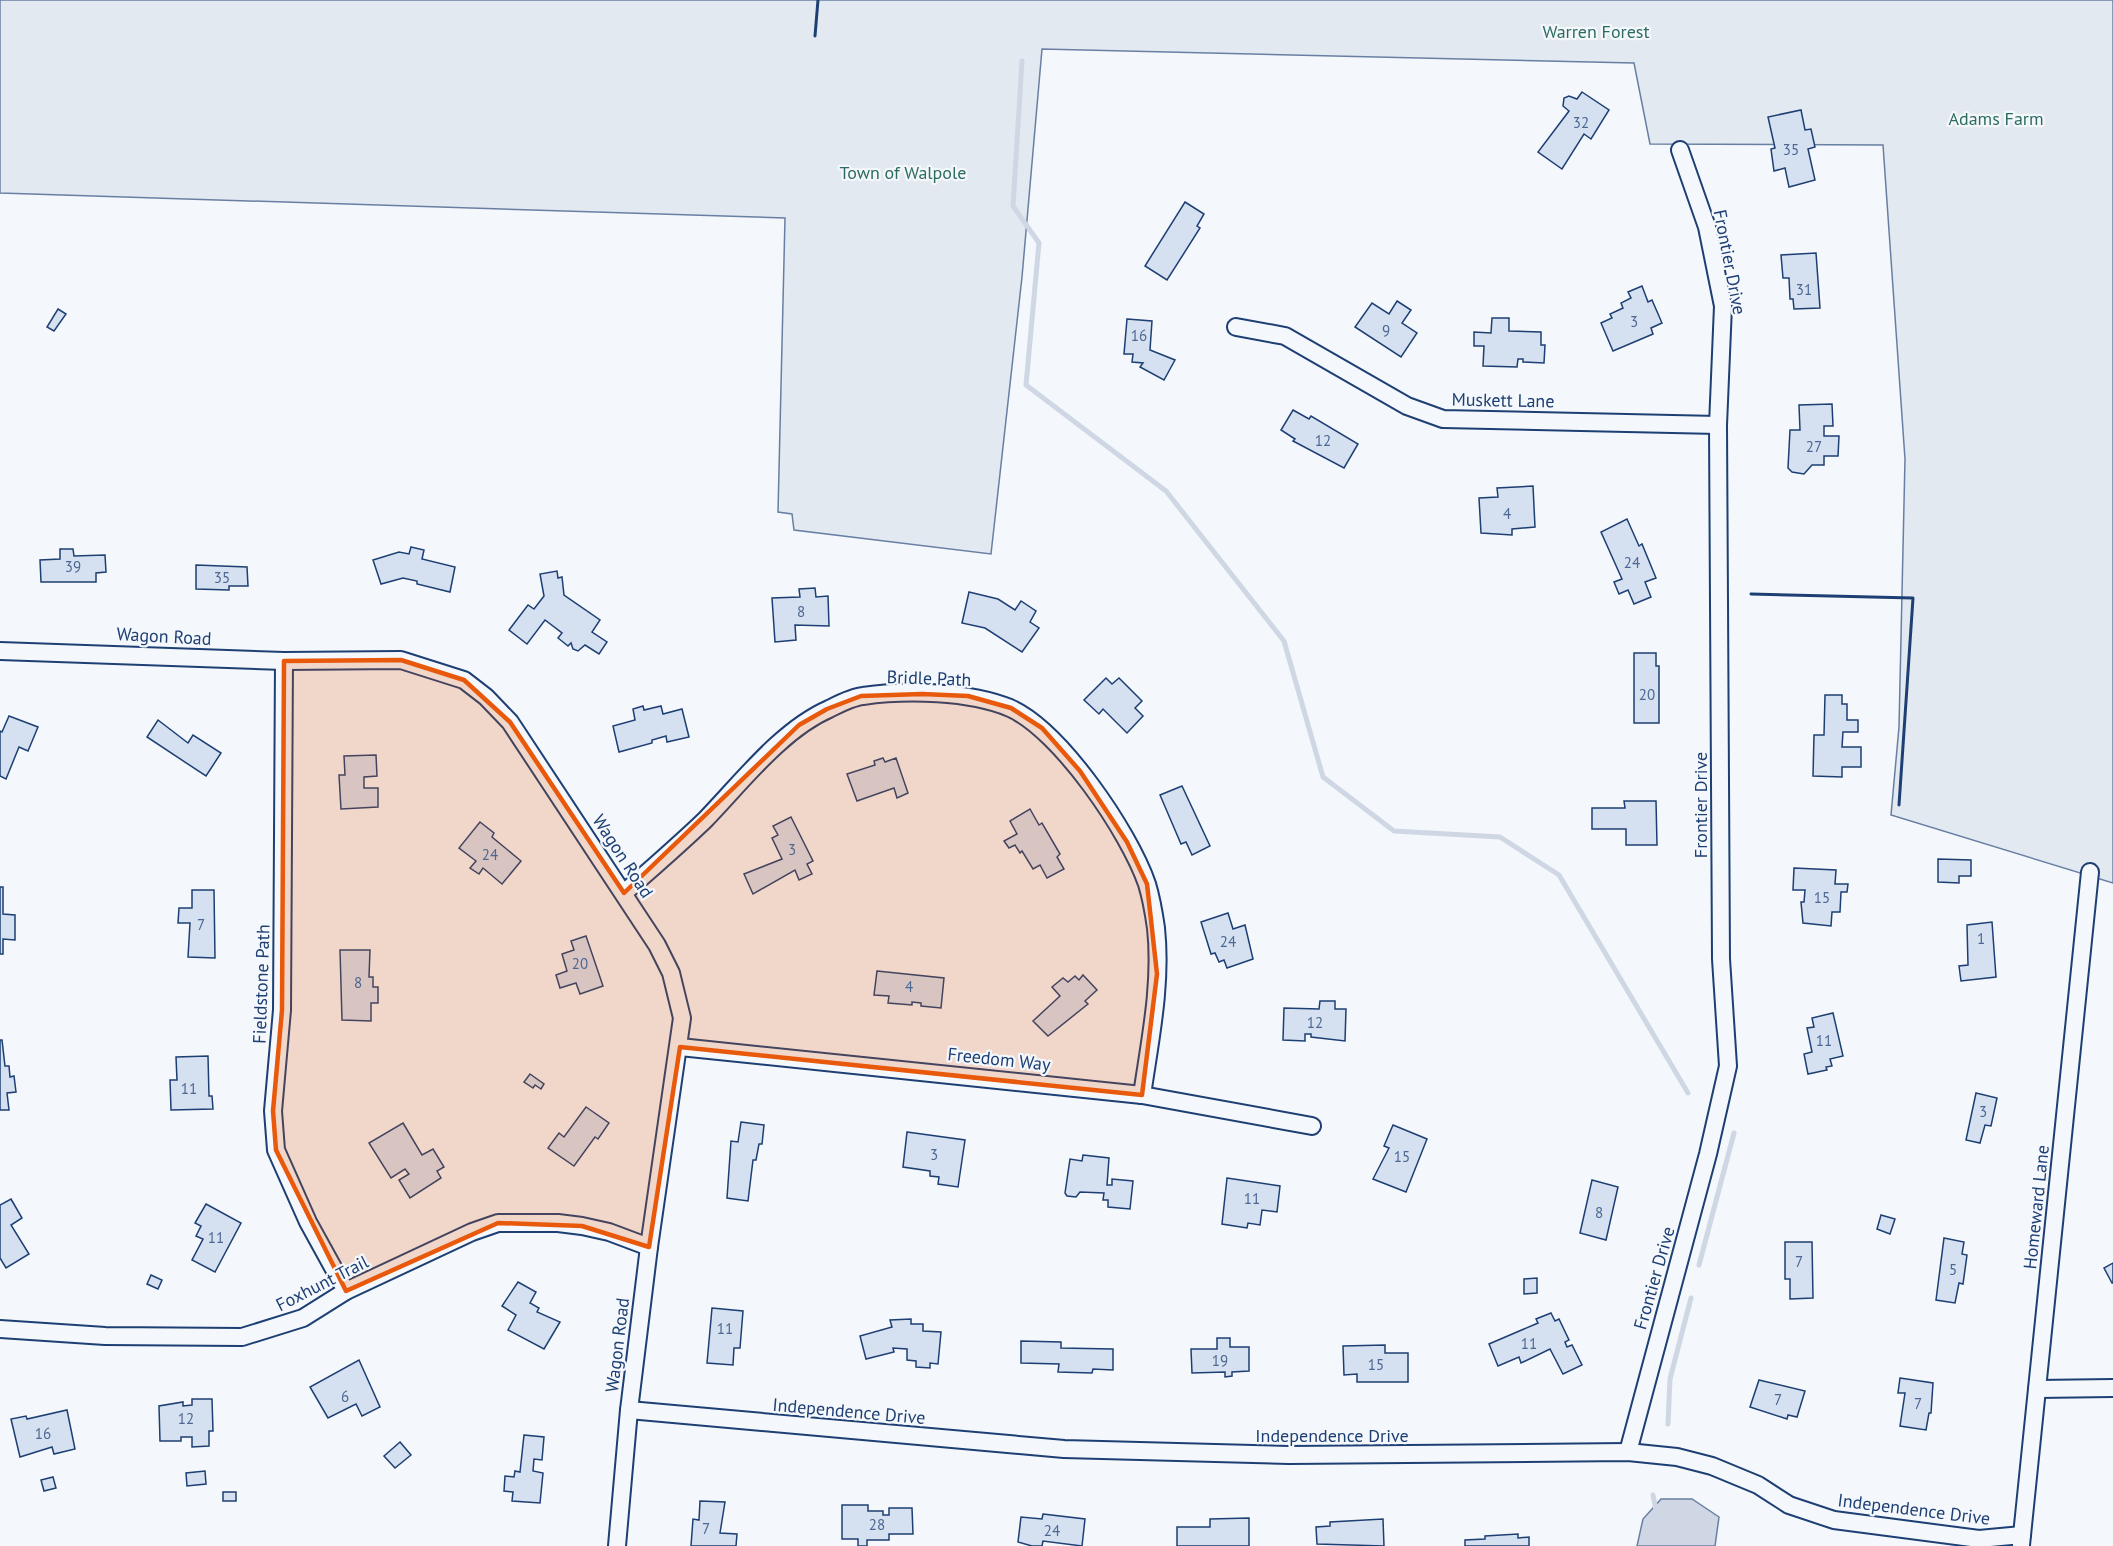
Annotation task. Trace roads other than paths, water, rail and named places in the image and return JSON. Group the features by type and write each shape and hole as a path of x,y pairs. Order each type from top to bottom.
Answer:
{"street":[{"name":"Frontier Drive","path":"1628,1452 1708,1154 1728,1066 1721,958 1718,425 1723,306 1707,227 1680,150"},
{"name":"Muskett Lane","path":"1236,327 1285,336 1407,406 1443,419 1718,425"},
{"name":"Wagon Road","path":"0,651 284,661 400,660 464,680 486,697 510,722 624,893 671,973 682,1018 680,1047 649,1247 629,1410 617,1546"},
{"name":"Fieldstone Path","path":"284,661 282,1010 273,1111 274,1131 276,1150 308,1222 346,1291"},
{"name":"Bridle Path","path":"624,893 704,821 800,725 827,709 861,696 922,694 968,696 1011,708 1042,728 1080,771 1127,842 1147,885 1156,928 1157,974 1142,1095"},
{"name":"Homeward Lane","path":"2021,1540 2090,872"},
{"name":"Freedom Way","path":"680,1047 1142,1095 1312,1126"},
{"name":"Foxhunt Trail","path":"0,1329 105,1336 242,1337 303,1318 346,1291 472,1232 498,1223 558,1222 609,1232 649,1247"},
{"path":"2037,1389 2113,1388"},
{"name":"Independence Drive","path":"629,1410 1064,1449 1289,1455 1628,1452 1677,1457 1712,1466 1758,1485 1789,1505 1833,1520 1979,1539 2021,1540"}],"waterway":[{"path":"1022,61 1013,206 1039,243 1026,385 1166,491 1284,641 1323,777 1394,831 1500,837 1559,875 1688,1093"},
{"path":"1699,1265 1734,1133"},
{"path":"1668,1424 1670,1379 1691,1298"},
{"path":"1653,1495 1656,1511"}],"park label":[{"name":"Warren Forest","path":"1596,31"},
{"name":"Adams Farm","path":"1996,118"},
{"name":"Town of Walpole","path":"903,172"}]}
